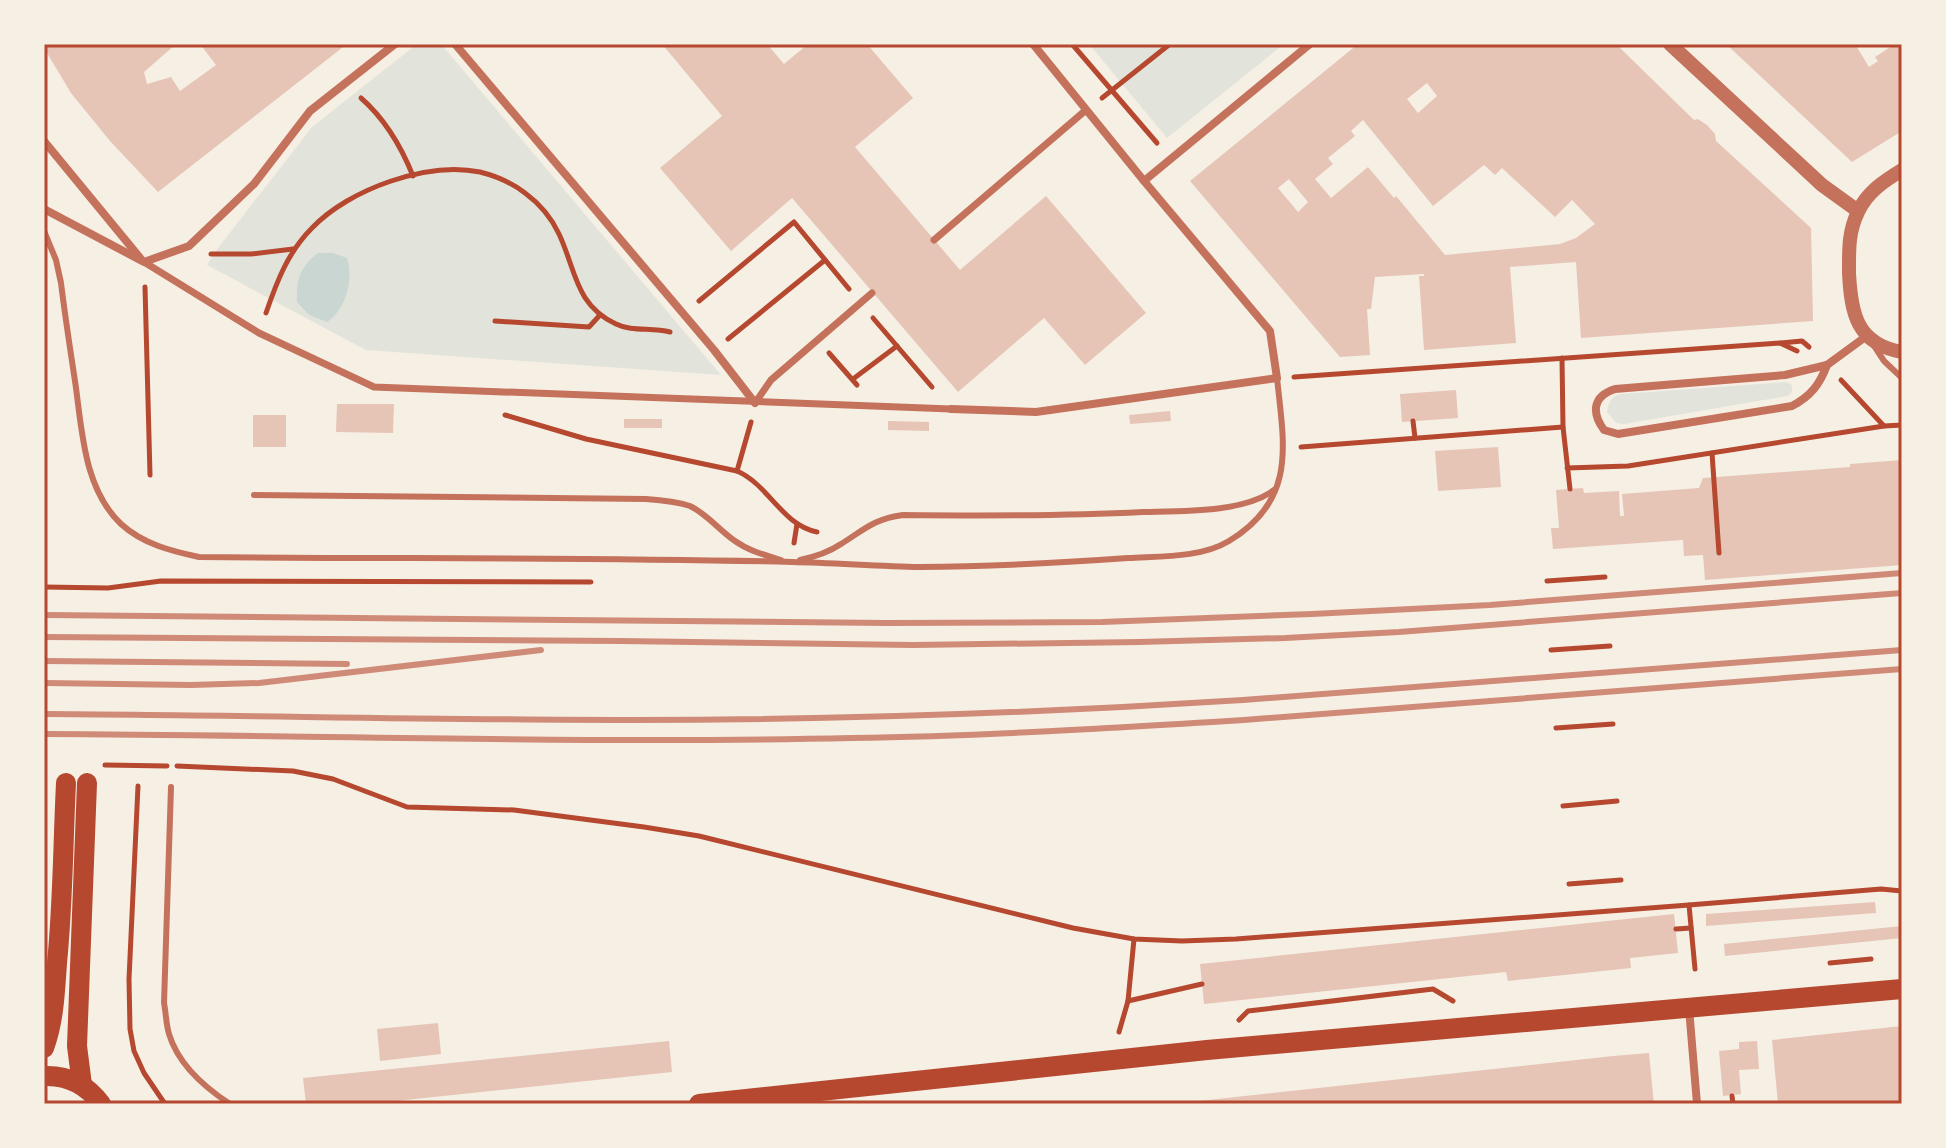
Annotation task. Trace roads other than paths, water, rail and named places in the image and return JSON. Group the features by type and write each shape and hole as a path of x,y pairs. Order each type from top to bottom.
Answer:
{"main road":[{"path":"44,1048 52,1016 76,783 77,1046 82,1085"},
{"path":"699,1104 1207,1050 1902,989"},
{"path":"44,1076 60,1076 82,1085 101,1104"}],"street":[{"path":"144,262 189,246 254,184 310,111 395,44"},
{"path":"455,44 714,350 755,403"},
{"path":"1144,181 1310,44"},
{"path":"1670,44 1822,185 1858,211"},
{"path":"44,209 144,262 259,333 374,387 1036,412 1277,378 1270,331 1086,110 1038,46"},
{"path":"934,240 1086,110"},
{"path":"44,141 144,262"},
{"path":"1902,170 1881,183 1868,196 1858,211 1848,246 1850,301 1857,322 1874,341 1902,352"},
{"path":"755,403 771,380 872,293"},
{"path":"1827,365 1815,389 1792,406 1618,434 1604,430 1596,416 1599,399 1615,389 1785,375 1827,365 1868,335"},
{"path":"1689,1007 1697,1104"}],"lane":[{"path":"44,231 61,283 85,453 106,507 121,524 157,547 199,557 791,562 919,567 1045,564 1183,554 1226,543 1243,532 1258,517 1277,488 1284,448 1277,378"},
{"path":"1868,335 1875,349 1900,374"},
{"path":"254,495 670,500 692,507 751,551 791,562 827,552 863,528 887,517 1082,515 1213,508 1257,500 1277,488"},
{"path":"171,787 164,1003 169,1034 185,1065 230,1104"}],"railway":[{"path":"44,615 887,623 1102,622 1490,605 1902,573"},
{"path":"44,637 913,645 1139,642 1399,632 1902,593"},
{"path":"44,683 259,683 541,650"},
{"path":"44,714 631,720 937,715 1243,700 1902,650"},
{"path":"44,661 347,664"},
{"path":"44,734 650,740 950,735 1244,720 1902,669"}]}
